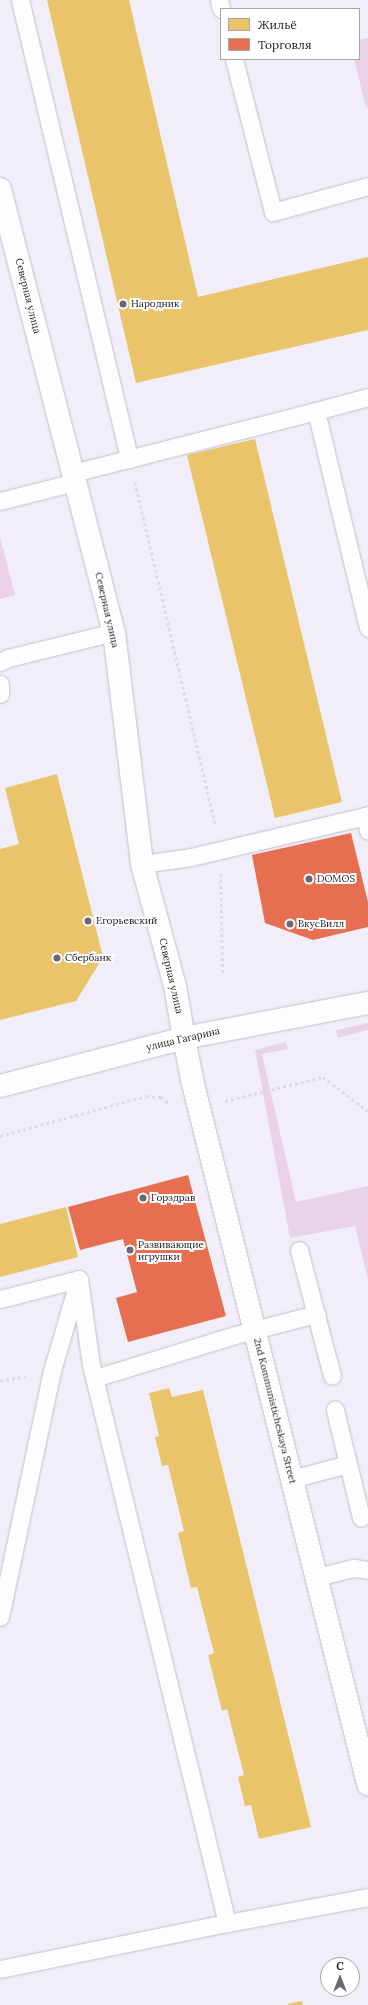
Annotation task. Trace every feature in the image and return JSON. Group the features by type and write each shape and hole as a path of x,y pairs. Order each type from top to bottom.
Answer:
{"street":[{"name":"Северная улица","path":"0,188 4,219 74,477 114,632 142,864 175,986 184,1038"},
{"name":"улица Гагарина","path":"0,1086 184,1038 368,1003"},
{"name":"2nd Kommunisticheskaya Street","path":"184,1038 193,1084 291,1479 367,1776"}],"lane":[{"path":"20,0 129,459"},
{"path":"234,60 273,212 368,186"},
{"path":"0,501 129,459 368,397"},
{"path":"316,411 368,628"},
{"path":"0,662 8,658 114,632"},
{"path":"0,684 0,694"},
{"path":"142,864 191,857 221,849 368,821"},
{"path":"299,1250 332,1376"},
{"path":"0,1298 79,1279"},
{"path":"79,1279 94,1378 226,1923"},
{"path":"0,1617 4,1576 52,1372 79,1279"},
{"path":"94,1378 255,1330 316,1314"},
{"path":"335,1410 361,1517"},
{"path":"291,1479 348,1464"},
{"path":"317,1577 354,1568 368,1570"},
{"path":"0,1969 226,1923 368,1897"}],"path":[{"path":"129,459 221,849 223,974"},
{"path":"225,1101 323,1076 368,1110"},
{"path":"0,1136 146,1096 160,1097 172,1109"}],"shaded area":[{"path":"368,38 368,107 366,108 354,60 360,60 360,40"},
{"path":"0,537 15,595 0,599"},
{"path":"368,1023 368,1030 338,1038 336,1030"},
{"path":"286,1042 288,1049 262,1054 296,1202 368,1186 368,1280 355,1226 290,1238 255,1050"}],"building: Жильё":[{"path":"47,0 129,0 198,297 368,257 368,330 136,383"},
{"path":"255,439 342,802 275,818 187,455"},
{"path":"57,774 103,957 76,1001 0,1020 0,849 19,844 5,788"},
{"path":"66,1207 78,1257 0,1277 0,1224"},
{"path":"169,1388 172,1397 203,1390 311,1827 259,1839 251,1805 245,1806 238,1777 244,1775 227,1709 222,1711 208,1655 214,1653 197,1587 191,1588 178,1533 184,1531 168,1465 162,1466 155,1437 159,1436 149,1393"},
{"path":"302,2001 303,2005 288,2005 288,2004"}],"building: Торговля":[{"name":"DOMOS","path":"351,833 368,902 368,927 313,940 265,923 252,855"},
{"path":"188,1175 226,1316 128,1342 116,1298 137,1292 123,1239 80,1250 68,1207"}],"place":[{"name":"Народник","path":"123,304"},
{"name":"DOMOS","path":"309,879"},
{"name":"Егорьевский","path":"88,921"},
{"name":"ВкусВилл","path":"290,924"},
{"name":"Сбербанк","path":"57,958"},
{"name":"Горздрав","path":"143,1198"},
{"name":"Развивающие игрушки","path":"130,1250"}]}
